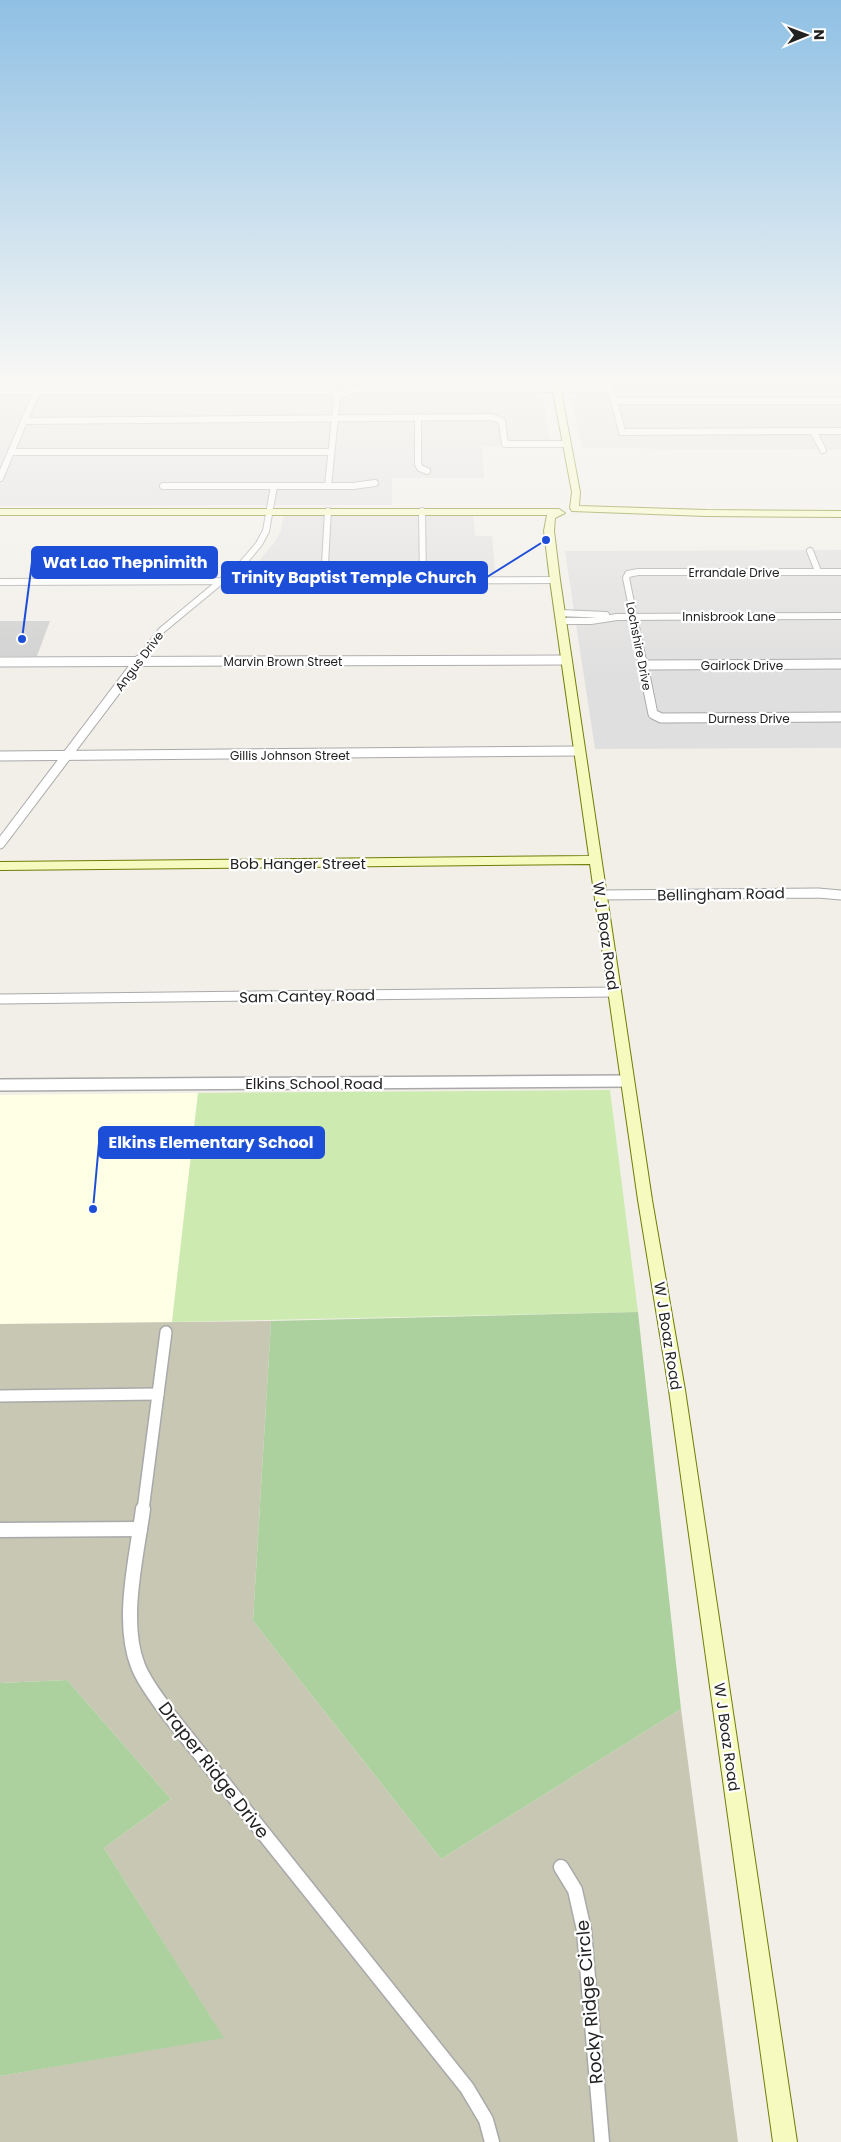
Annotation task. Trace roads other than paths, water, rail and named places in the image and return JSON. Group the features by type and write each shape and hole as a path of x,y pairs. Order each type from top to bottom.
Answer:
{"street":[{"path":"328,481 328,486"},
{"path":"568,510 576,492 574,481"},
{"path":"163,486 328,486 375,483"},
{"name":"Angus Drive","path":"0,844 69,756 137,662 168,624 243,563 259,544 266,531 274,486"},
{"path":"0,512 568,510 841,514"},
{"name":"W J Boaz Road","path":"568,510 549,531 555,580 645,1200 678,1400 785,2142"},
{"path":"324,581 328,511"},
{"path":"422,511 423,581"},
{"path":"810,551 818,572"},
{"path":"243,563 257,574 277,581"},
{"name":"Errandale Drive","path":"628,574 638,572 841,572"},
{"name":"Lochshire Drive","path":"628,574 626,578 651,710 658,717"},
{"path":"0,582 555,580"},
{"name":"Innisbrook Lane","path":"560,617 591,621 617,617 841,616"},
{"name":"Marvin Brown Street","path":"0,662 567,660"},
{"name":"Gairlock Drive","path":"642,665 841,664"},
{"name":"Durness Drive","path":"658,717 841,718"},
{"name":"Gillis Johnson Street","path":"0,756 579,751"},
{"name":"Bob Hanger Street","path":"0,866 596,860"},
{"name":"Bellingham Road","path":"601,895 818,893 841,896"},
{"name":"Sam Cantey Road","path":"0,999 614,992"},
{"name":"Elkins School Road","path":"0,1085 628,1081"},
{"name":"Draper Ridge Drive","path":"166,1332 133,1587 131,1623 135,1658 148,1685 169,1715 467,2088 486,2120 492,2142"},
{"path":"0,1396 158,1394"},
{"path":"0,1530 140,1528"},
{"name":"Rocky Ridge Circle","path":"561,1867 575,1890 584,1930 602,2142"}],"place":[{"name":"Trinity Baptist Temple Church","path":"546,540"},
{"name":"Wat Lao Thepnimith","path":"22,639"},
{"name":"Elkins Elementary School","path":"93,1209"}]}
